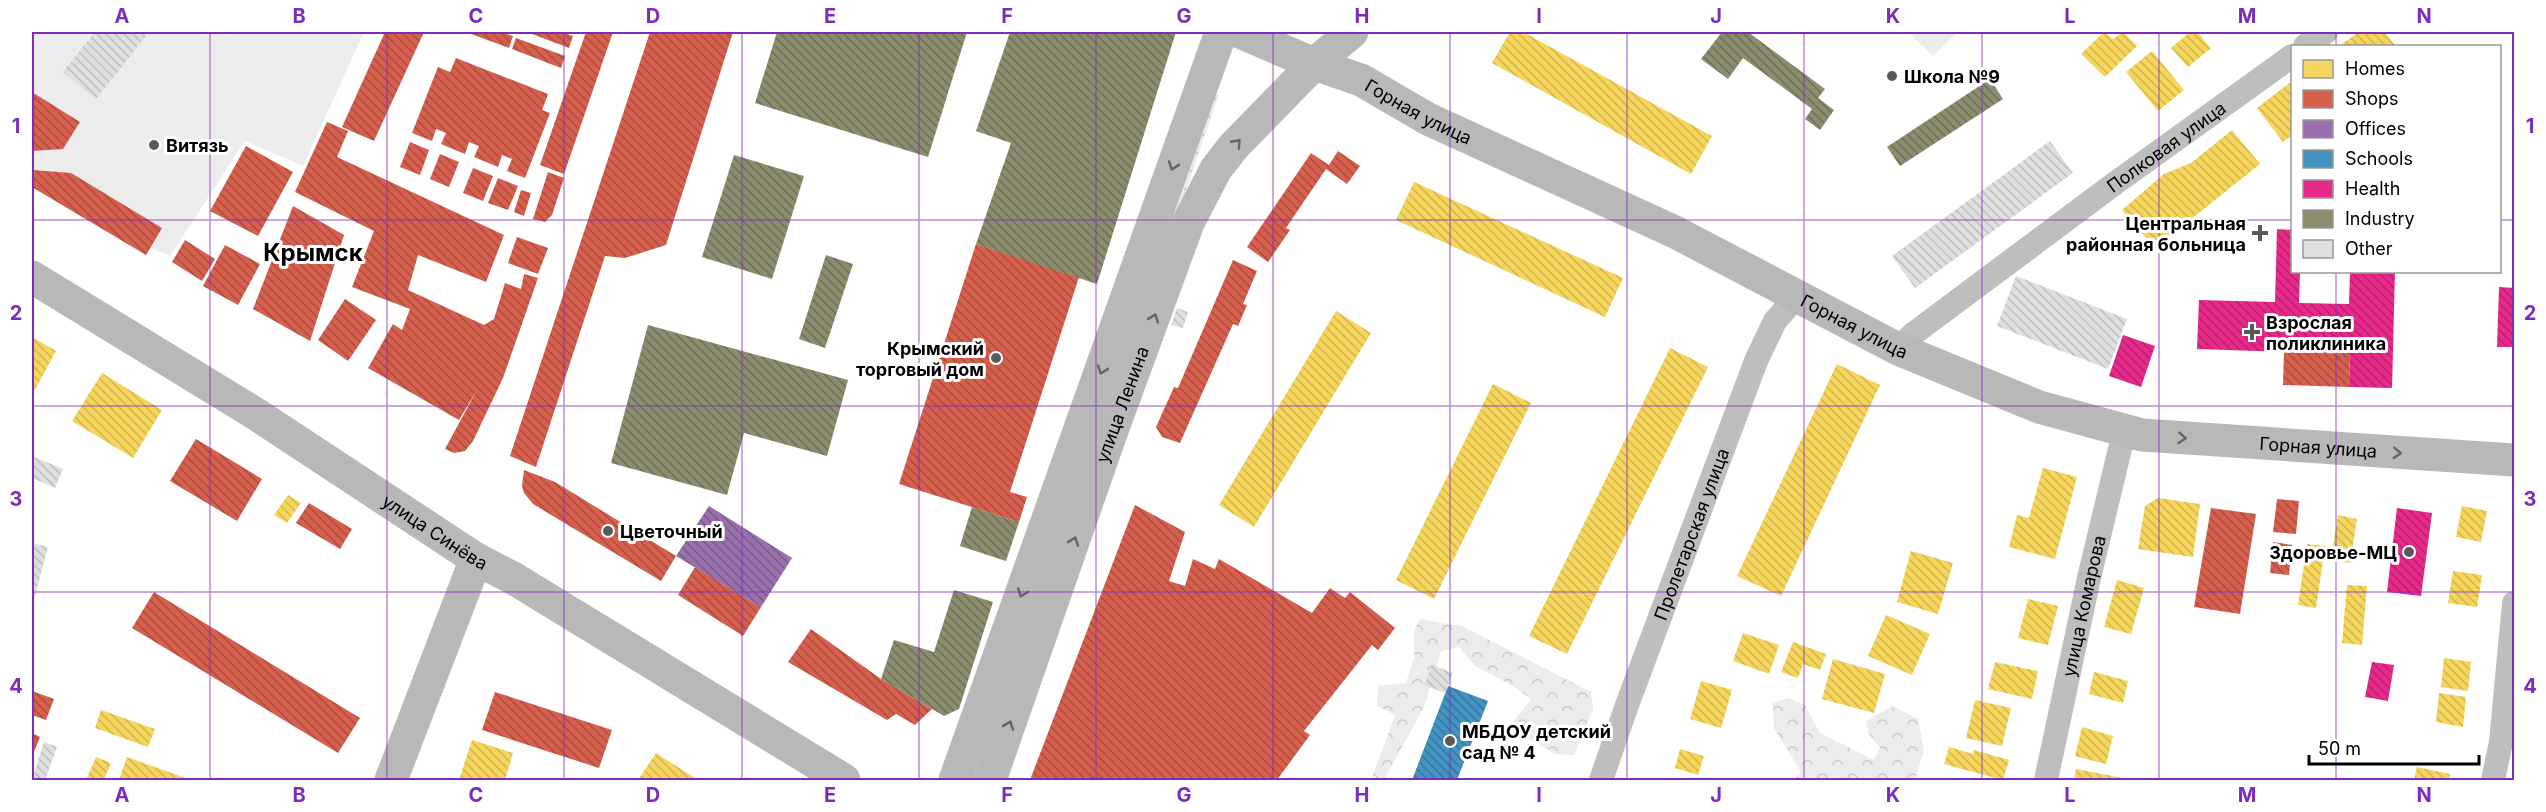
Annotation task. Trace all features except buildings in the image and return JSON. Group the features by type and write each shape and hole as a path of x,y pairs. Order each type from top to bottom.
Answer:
{"main road":[{"name":"улица Ленина","path":"955,780 1221,32"},
{"name":"Горная улица","path":"1240,32 1314,64 1360,80 1428,119 1675,232 1898,349 2039,407 2124,432 2269,445 2514,460"},
{"name":"улица Ленина","path":"990,780 1110,436 1188,223 1216,169 1233,146 1314,64 1352,32"},
{"name":"улица Синёва","path":"32,277 256,414 476,559 513,578 844,780"},
{"path":"392,780 476,559"}],"street":[{"path":"2306,45 2326,32"},
{"name":"Полковая улица","path":"1898,349 1913,334 2095,198 2291,57"},
{"name":"Пролетарская улица","path":"1601,780 1756,361 1775,321 1798,296"},
{"name":"улица Комарова","path":"2046,780 2089,578 2124,432"},
{"path":"2493,780 2501,742 2514,603"}],"green space":[{"name":"Витязь","path":"32,32 364,32 303,166 245,141 170,256 151,248 146,255 32,187 32,151 63,149 80,122 32,92"},
{"path":"1908,32 1958,32 1933,56"},
{"path":"1214,93 1219,95 1108,415 1102,413"},
{"path":"1420,619 1462,626 1591,692 1593,709 1574,755 1556,754 1515,732 1513,722 1531,699 1513,686 1475,666 1459,647 1441,651 1424,707 1384,780 1372,777 1395,715 1377,706 1378,686 1406,683 1414,658 1414,631"},
{"path":"1788,698 1805,705 1820,733 1874,760 1880,748 1869,734 1866,721 1892,706 1918,719 1924,750 1915,780 1794,780 1801,772 1774,728 1773,703"}],"place":[{"name":"Школа №9","path":"1892,76"},
{"name":"Витязь","path":"154,145"},
{"name":"Центральная районная больница","path":"2260,233"},
{"name":"Взрослая поликлиника","path":"2252,332"},
{"name":"Крымский торговый дом","path":"996,358"},
{"name":"Цветочный","path":"608,531"},
{"name":"Здоровье-МЦ","path":"2409,552"},
{"name":"МБДОУ детский сад № 4","path":"1450,741"}],"district":[{"name":"Крымск","path":"313,252"}]}
